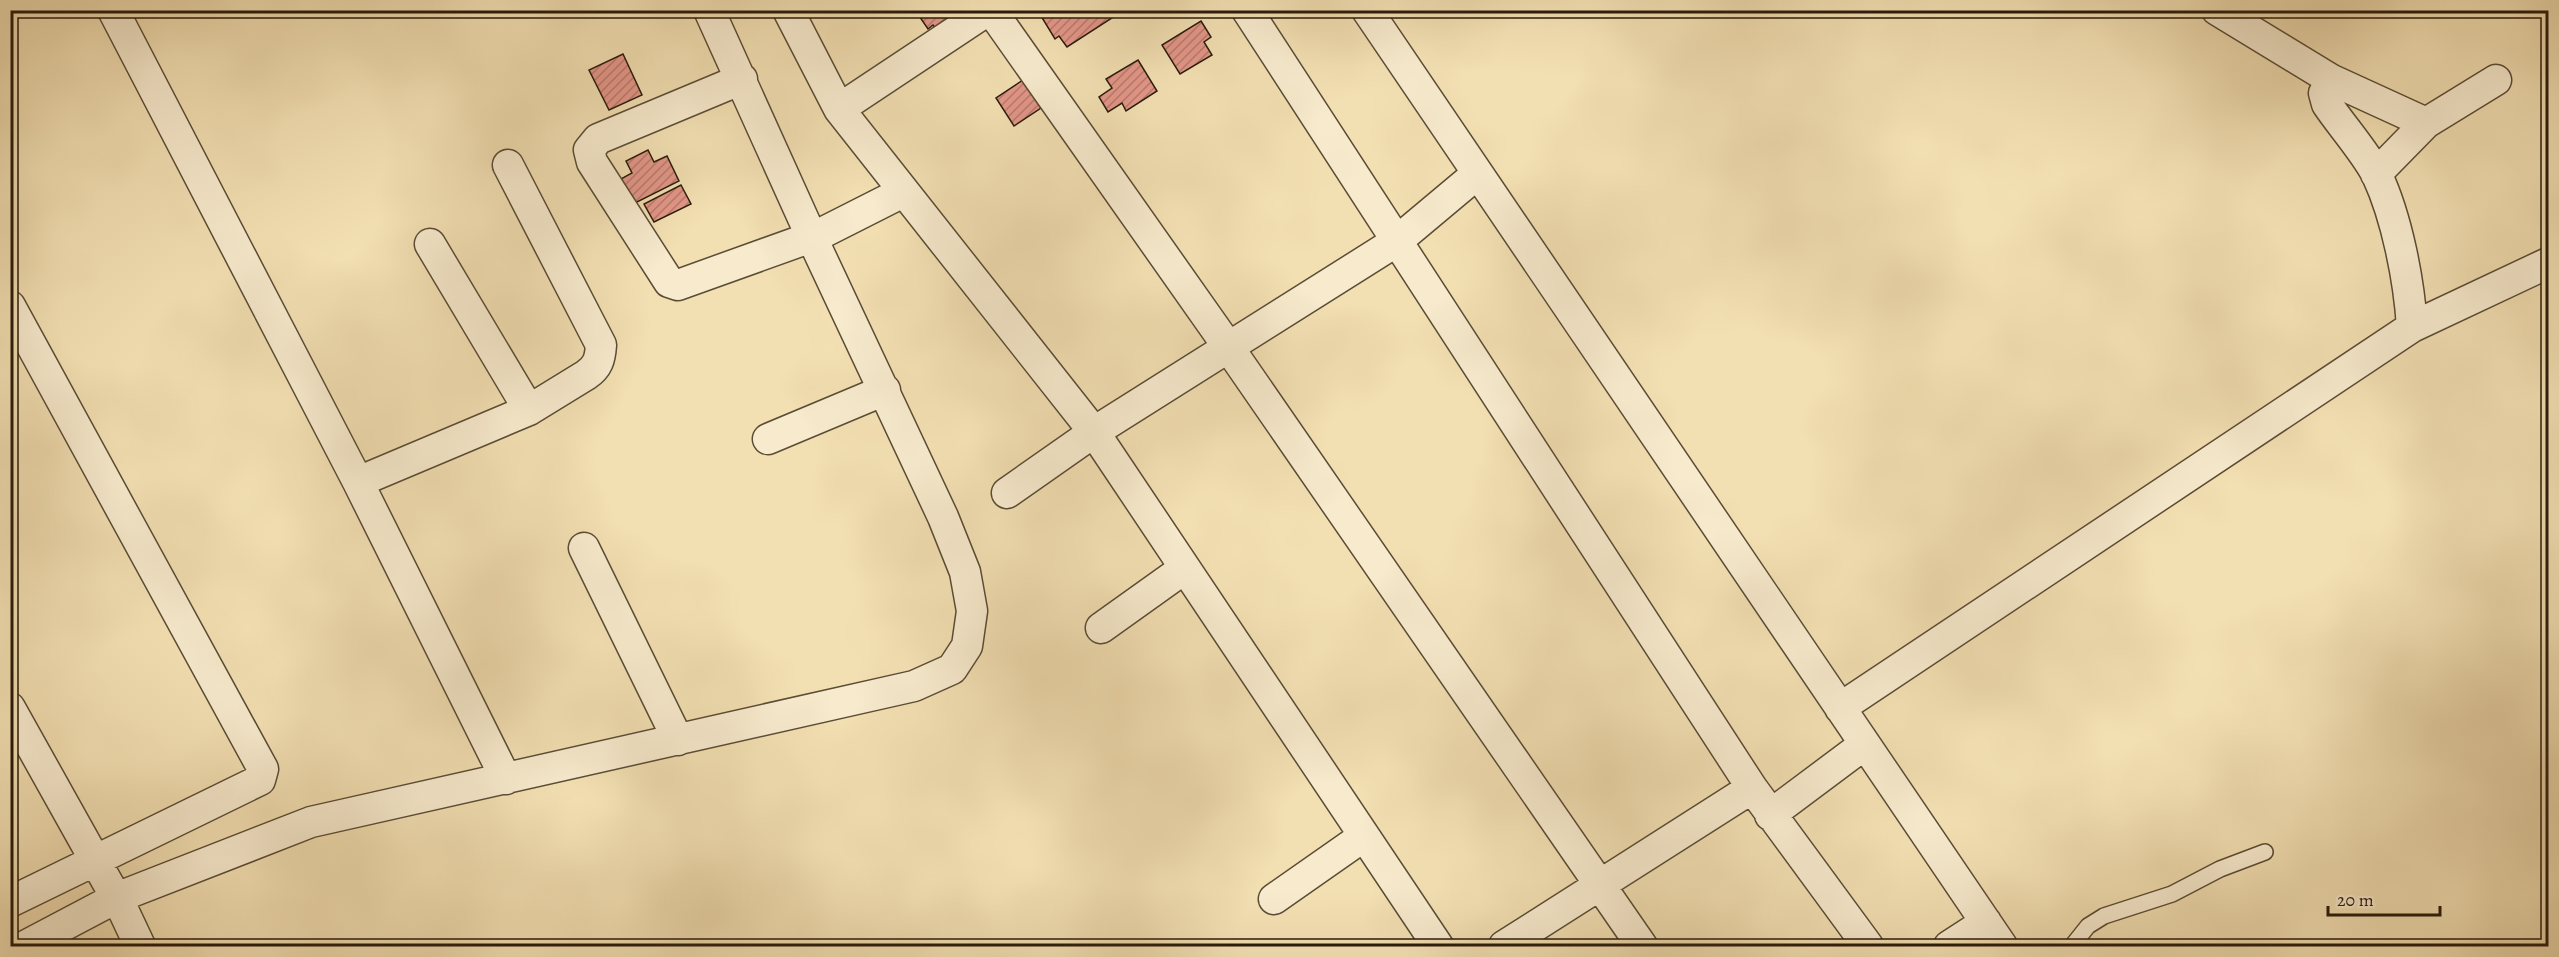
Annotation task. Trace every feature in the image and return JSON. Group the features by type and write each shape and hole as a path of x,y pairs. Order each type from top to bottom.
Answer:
{"street":[{"path":"113,10 358,482 506,779"},
{"path":"25,946 311,822 914,686 952,669 968,646 972,611 965,573 943,517 885,390 824,232 742,79 709,10"},
{"path":"788,10 839,109 1094,432 1438,946"},
{"path":"839,109 989,10 1229,348 1642,946"},
{"path":"1247,10 1752,788 1868,946"},
{"path":"1367,10 1994,934 1949,946"},
{"path":"2217,10 2332,80 2426,123"},
{"path":"742,79 598,139 589,150 592,162 669,282 678,285 824,232 903,192"},
{"path":"2332,80 2323,97 2376,174 2397,237 2411,307 2412,327"},
{"path":"2376,174 2426,123 2496,80"},
{"path":"358,482 529,410 595,369 600,359 601,345 508,165"},
{"path":"1007,493 1094,432 1397,241 1477,174"},
{"path":"430,243 529,410"},
{"path":"1840,708 2412,327 2548,263"},
{"path":"10,306 263,769 260,780 10,902"},
{"path":"768,439 885,390"},
{"path":"584,548 678,740"},
{"path":"1101,627 1185,568"},
{"path":"10,708 96,861 140,946"},
{"path":"1770,815 1865,744"},
{"path":"1504,946 1752,788"},
{"path":"1274,899 1364,836"}],"lane":[{"path":"2072,946 2088,926 2104,916 2172,894 2220,869 2265,852"}],"building":[{"path":"915,10 956,10 961,17 938,32 933,25 928,29"},
{"path":"1050,10 1112,10 1115,16 1067,47 1059,36 1055,39 1041,16"},
{"path":"1201,21 1211,37 1204,42 1212,55 1180,74 1162,45"},
{"path":"623,54 642,95 609,110 589,70"},
{"path":"1138,60 1157,91 1126,111 1122,103 1108,112 1099,97 1112,88 1106,79"},
{"path":"1023,80 1041,108 1014,126 996,98"},
{"path":"648,150 654,162 667,156 679,181 631,205 619,180 632,173 626,161"},
{"path":"681,185 691,204 654,222 644,204"}]}
